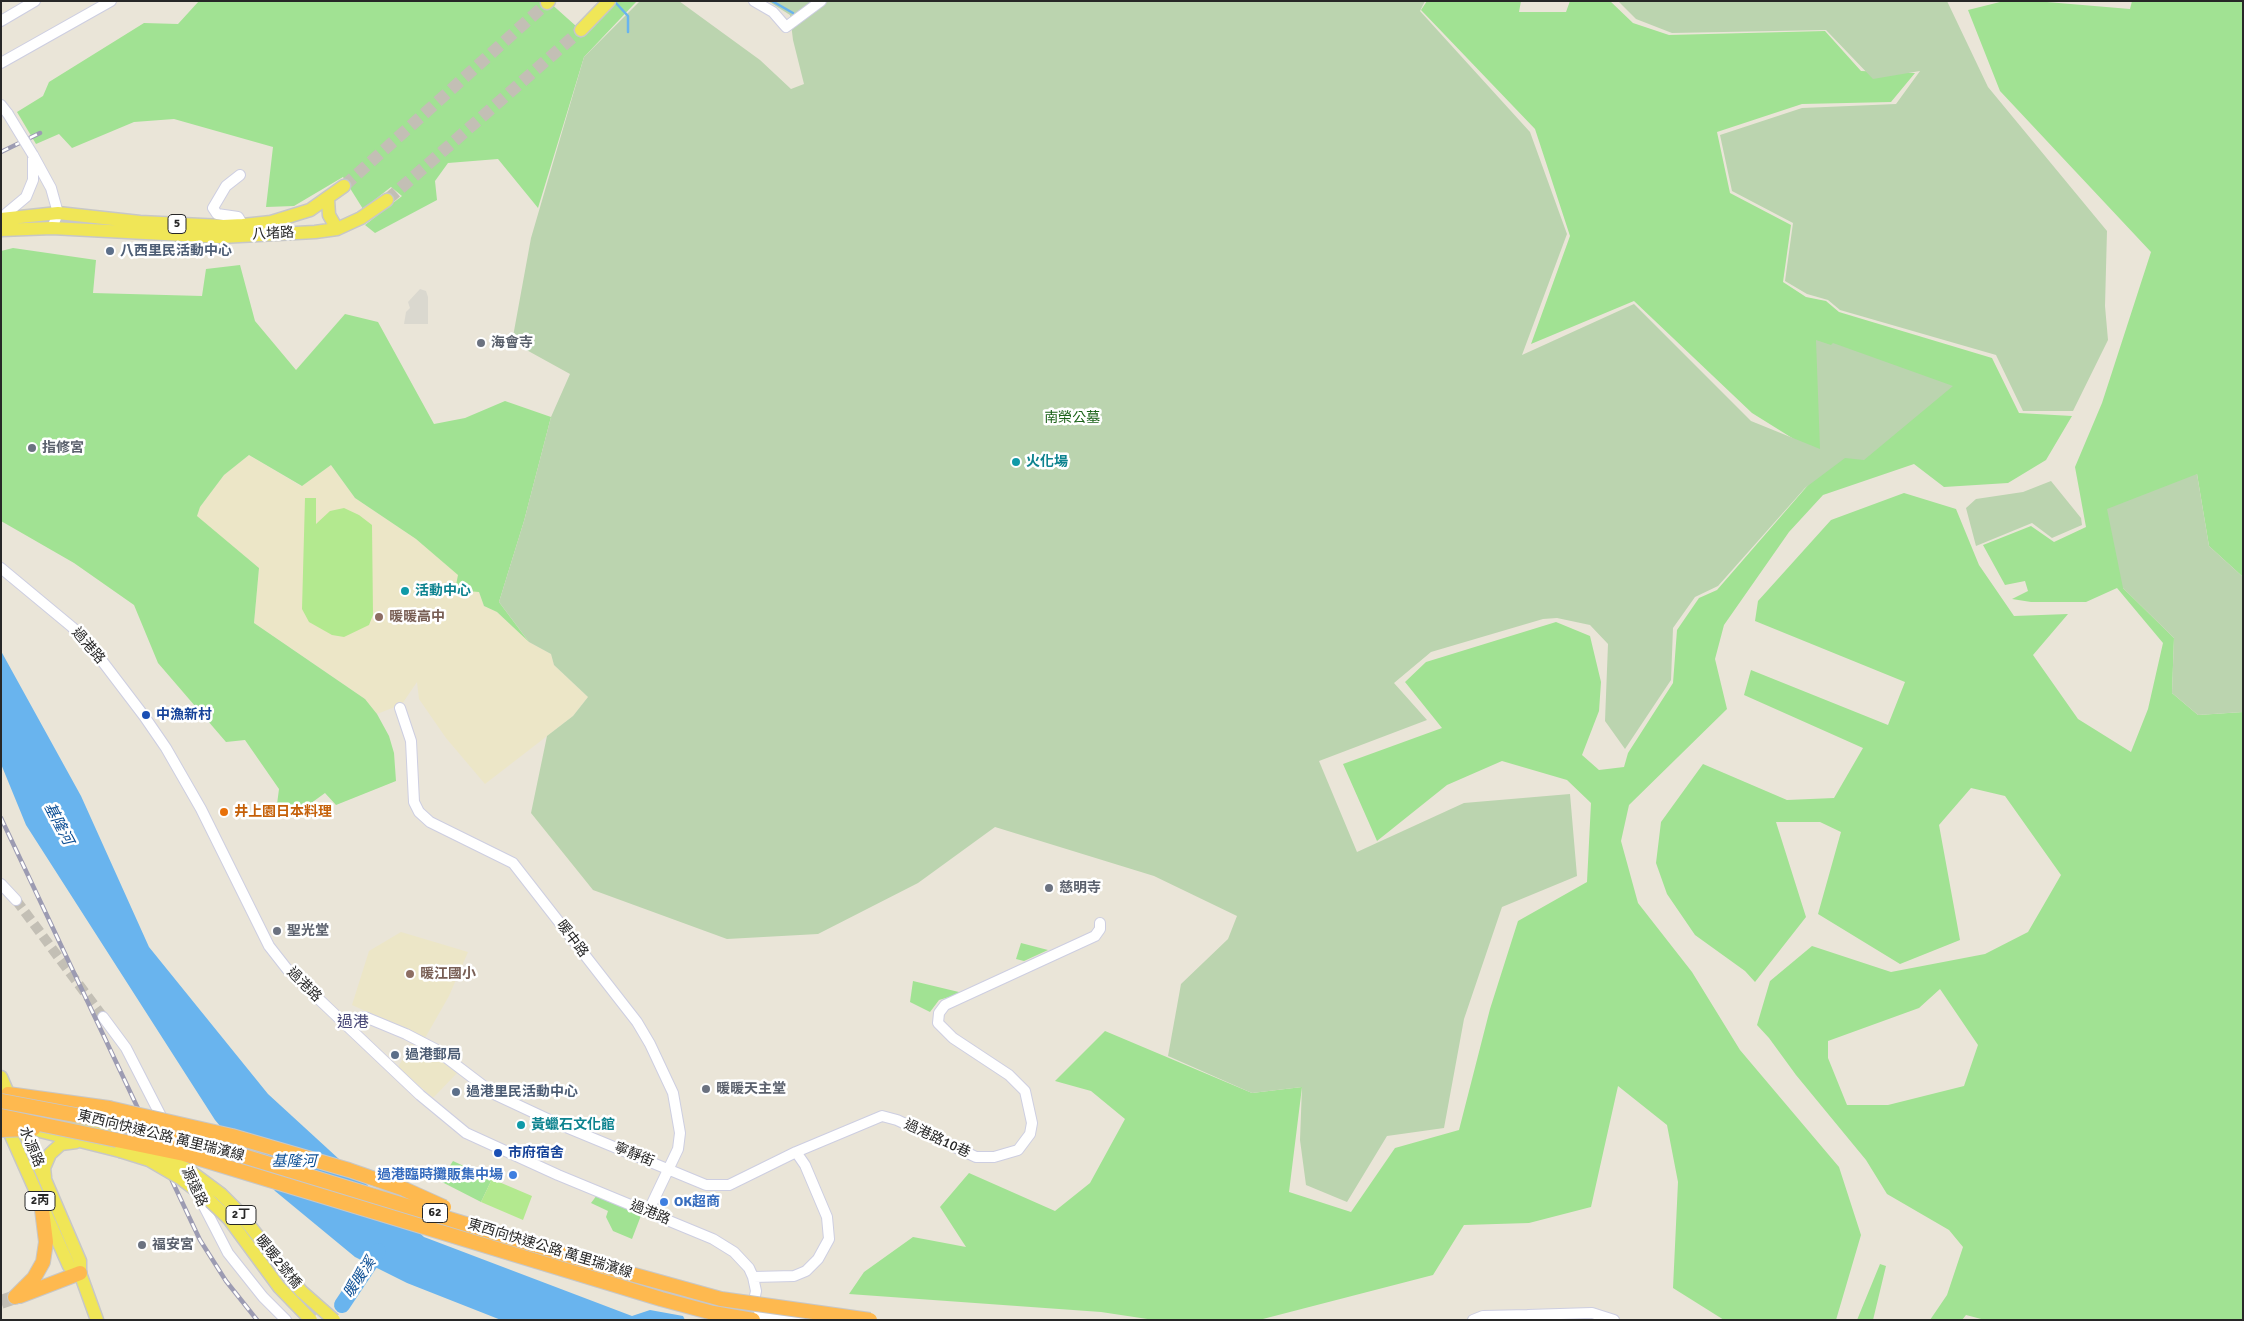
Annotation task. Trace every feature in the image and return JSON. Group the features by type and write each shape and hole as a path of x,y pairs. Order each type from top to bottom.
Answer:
{"highway":[{"path":"4,1096 109,1108 232,1136 349,1170 404,1189 478,1226"},
{"name":"東西向快速公路 萬里瑞濱線","path":"4,1096 217,1148 478,1226 613,1269 721,1299 870,1320"},
{"name":"東西向快速公路 萬里瑞濱線","path":"2,1122 125,1144 240,1170 661,1299 751,1318"},
{"path":"41,1202 46,1242 43,1262 34,1278 16,1297 80,1273"}],"main road":[{"path":"581,30 609,1"},
{"name":"八堵路","path":"1,218 58,214 140,222 223,226 243,225 271,222 310,210 328,200 344,186"},
{"path":"328,200 329,215 337,230"},
{"name":"八堵路","path":"1,230 52,228 221,236 315,232 337,230 361,218 387,200"},
{"path":"310,210 315,221 315,232"},
{"name":"水源路","path":"1,1077 4,1096 22,1126 80,1261 80,1273 97,1320"},
{"name":"2丁","path":"4,1096 125,1144"},
{"name":"水源路","path":"2,1122 41,1202 69,1266 80,1273"},
{"name":"2丁","path":"2,1122 89,1143 125,1144"},
{"path":"46,1182 44,1168 55,1148 68,1142 89,1143"},
{"name":"暖暖2號橋","path":"125,1144 180,1178 209,1200 229,1220 279,1287 311,1320"},
{"name":"暖暖2號橋","path":"125,1144 159,1154 190,1171 221,1194 238,1211 301,1291 334,1320"}],"street":[{"path":"1,20 35,1"},
{"path":"1,63 110,1"},
{"path":"754,1 773,12 786,27 821,1"},
{"path":"1,104 51,188 58,214 52,228"},
{"path":"1,218 26,196 33,180 33,156"},
{"path":"240,175 226,186 214,208 217,214 238,216 243,225"},
{"name":"過港路","path":"1,568 72,627 93,649 138,708 166,748 201,810 269,946 287,969 342,1022 420,1095 466,1133 558,1176 713,1239 742,1260 749,1268 753,1277"},
{"name":"暖中路","path":"400,708 411,741 414,802 419,812 430,822 513,863 637,1022 650,1044 673,1093 678,1115 678,1149 648,1212"},
{"path":"1,884 16,900"},
{"name":"過港路10巷","path":"796,1152 882,1116 897,1120 976,1157 994,1157 1018,1150 1030,1134 1032,1123 1025,1091 1008,1075 953,1038 938,1023 939,1013 945,1005 1095,936 1100,929 1100,923"},
{"name":"源遠路","path":"103,1017 126,1048 228,1253 263,1297 286,1320"},
{"name":"寧靜街","path":"342,1022 354,1017 365,1017 406,1034 435,1049 503,1098 556,1123 706,1185 729,1185 796,1152"},
{"path":"796,1152 805,1165 827,1217 829,1239 818,1259 806,1271 794,1276 753,1277 756,1291 751,1318 818,1320"},
{"path":"1473,1320 1483,1316 1530,1318 1592,1313 1614,1320"}],"shaded area":[{"path":"420,289 426,291 428,297 428,324 404,324 406,312 410,308 408,302"},
{"name":"暖暖高中","path":"249,455 301,486 331,465 355,498 416,539 479,592 484,606 497,612 529,642 551,654 554,665 588,697 573,716 485,784 446,738 419,699 417,682 402,704 377,714 365,699 254,623 259,568 196,516 200,507 224,475"},
{"name":"暖江國小","path":"401,932 468,952 449,996 425,1038 352,1005 369,951"},
{"path":"412,1044 444,1059 459,1071 433,1098 398,1067"}],"green space":[{"path":"199,1 548,1 586,35 618,1 637,1 584,57 538,208 498,159 448,163 435,181 437,200 375,233 365,225 402,196 391,187 363,209 343,177 294,206 266,207 273,147 174,119 134,122 72,148 59,134 36,144 17,112 43,96 49,82 144,23 178,24"},
{"name":"南榮公墓","path":"640,1 679,1 760,60 791,89 804,84 793,40 790,15 768,1 1425,1 1420,11 1530,132 1567,234 1522,355 1634,304 1751,421 1820,449 1816,340 1831,345 1833,343 1953,386 1864,460 1845,458 1805,488 1718,586 1695,597 1673,628 1671,680 1625,749 1605,721 1608,644 1590,625 1557,618 1543,619 1431,652 1394,683 1427,720 1319,761 1357,852 1464,803 1570,794 1577,876 1502,907 1464,1019 1444,1128 1387,1136 1347,1202 1306,1185 1300,1140 1302,1087 1252,1093 1168,1056 1181,984 1228,939 1237,916 1154,876 995,827 918,883 818,934 727,939 593,890 531,813 547,736 573,716 588,697 554,665 551,654 529,642 499,602 524,521 551,417 570,374 512,342 531,238 584,57"},
{"path":"1427,1 1521,1 1519,12 1566,12 1570,1 1610,1 1633,23 1669,35 1825,31 1861,71 1915,73 1891,102 1802,104 1717,132 1730,193 1791,225 1783,282 1806,297 1826,301 1839,312 1992,358 2019,413 2072,416 2046,460 2008,483 1944,487 1914,464 1823,495 1789,532 1724,625 1715,659 1727,709 1629,805 1621,841 1638,903 1692,972 1740,1050 1839,1167 1861,1235 1836,1320 1724,1320 1673,1288 1678,1182 1667,1125 1618,1086 1591,1207 1529,1223 1464,1225 1433,1275 1259,1320 1154,1320 1101,1312 849,1294 864,1272 913,1237 966,1247 940,1207 969,1173 1055,1211 1090,1183 1125,1119 1091,1091 1055,1081 1105,1031 1252,1093 1302,1087 1289,1192 1351,1212 1395,1148 1459,1130 1490,1009 1518,921 1587,882 1591,803 1567,780 1502,761 1447,785 1377,841 1343,764 1442,728 1405,682 1426,662 1556,622 1590,636 1601,682 1599,711 1582,755 1599,770 1624,767 1628,753 1673,683 1677,630 1699,598 1717,590 1829,461 1752,413 1634,301 1531,344 1570,236 1535,129 1421,10"},
{"path":"1618,1 1947,1 1988,87 2107,231 2105,306 2108,340 2073,411 2023,411 1996,355 1840,310 1828,300 1807,294 1785,281 1793,223 1732,191 1720,135 1802,108 1896,104 1920,71 1873,79 1826,30 1672,33 1636,19"},
{"path":"2004,1 2035,1 2130,9 2132,1 2243,1 2243,577 2209,546 2197,474 2123,588 2174,638 2172,693 2198,715 2243,712 2243,1320 1985,1320 1966,1315 1962,1320 1930,1320 1947,1295 1963,1247 1949,1230 1887,1194 1866,1160 1757,1025 1770,981 1812,946 1891,972 1985,954 2028,932 2061,875 2005,796 1971,788 1939,825 1960,940 1900,964 1818,914 1841,832 1820,822 1776,822 1806,917 1755,982 1745,971 1695,935 1667,894 1656,863 1661,822 1703,764 1787,800 1834,798 1863,748 1744,695 1751,670 1888,725 1905,682 1755,621 1758,601 1831,520 1904,493 1956,509 1979,565 2014,616 2068,614 2033,655 2078,719 2131,752 2148,709 2163,643 2117,588 2086,602 2031,602 2012,599 2028,591 2025,581 2005,585 1983,545 2031,526 2054,542 2086,527 2075,467 2102,403 2151,252 2000,91 1968,10","holes":["1940,989 1978,1045 1964,1086 1888,1105 1847,1105 1828,1058 1828,1041 1919,1008"]},
{"path":"13,248 96,260 93,293 202,296 206,269 240,265 255,321 296,370 345,314 378,322 434,424 465,418 505,401 551,417 524,521 499,602 529,642 497,612 484,606 479,592 455,590 458,575 416,539 355,498 331,465 302,486 249,455 224,475 200,507 197,516 259,568 254,623 365,699 377,714 389,736 394,753 396,781 336,805 325,793 292,817 276,812 279,789 245,740 226,742 158,663 134,605 74,563 1,521 1,251"},
{"path":"2197,474 2209,546 2243,577 2243,712 2198,715 2172,693 2174,638 2123,588 2107,509"},
{"path":"2051,481 2081,518 2082,525 2052,538 2032,523 1976,546 1966,508 1976,499 2023,492"},
{"path":"305,498 316,498 316,524 330,511 344,508 359,515 372,525 373,615 369,625 344,637 332,635 309,622 302,609"},
{"path":"1021,943 1048,950 1024,961 1016,959"},
{"path":"913,981 963,993 939,1000 930,1012 910,1002"},
{"path":"453,1161 492,1179 481,1202 440,1181"},
{"path":"492,1179 532,1196 523,1220 481,1202"},
{"path":"597,1195 642,1213 632,1239 613,1231 606,1217 608,1211 591,1203"},
{"path":"1880,1264 1886,1266 1873,1320 1857,1320"}],"water":[{"name":"基隆河","path":"1,651 81,796 149,947 268,1094 424,1237 632,1316 650,1310 683,1316 685,1320 501,1320 407,1283 355,1257 275,1191 215,1120 26,825 1,764"}],"waterway":[{"path":"772,1 793,13"},
{"path":"615,2 628,16 628,32"},
{"name":"暖暖溪","path":"342,1305 378,1251"}],"tunnel":[{"path":"344,186 547,3"},
{"path":"387,200 581,30"},
{"path":"16,900 103,1017"},
{"path":"1,1302 15,1297"}],"railway":[{"path":"1,152 40,133"},
{"path":"1,818 200,1240 226,1281 257,1320"}],"place":[{"name":"八西里民活動中心","path":"110,251"},
{"name":"海會寺","path":"481,343"},
{"name":"指修宮","path":"32,448"},
{"name":"火化場","path":"1016,462"},
{"name":"活動中心","path":"405,591"},
{"name":"暖暖高中","path":"379,617"},
{"name":"中漁新村","path":"146,715"},
{"name":"井上園日本料理","path":"224,812"},
{"name":"慈明寺","path":"1049,888"},
{"name":"聖光堂","path":"277,931"},
{"name":"暖江國小","path":"410,974"},
{"name":"過港郵局","path":"395,1055"},
{"name":"暖暖天主堂","path":"706,1089"},
{"name":"過港里民活動中心","path":"456,1092"},
{"name":"黃蠟石文化館","path":"521,1125"},
{"name":"市府宿舍","path":"498,1153"},
{"name":"過港臨時攤販集中場","path":"513,1175"},
{"name":"OK超商","path":"664,1202"},
{"name":"福安宮","path":"142,1245"}],"district":[{"name":"過港","path":"353,1023"}]}
